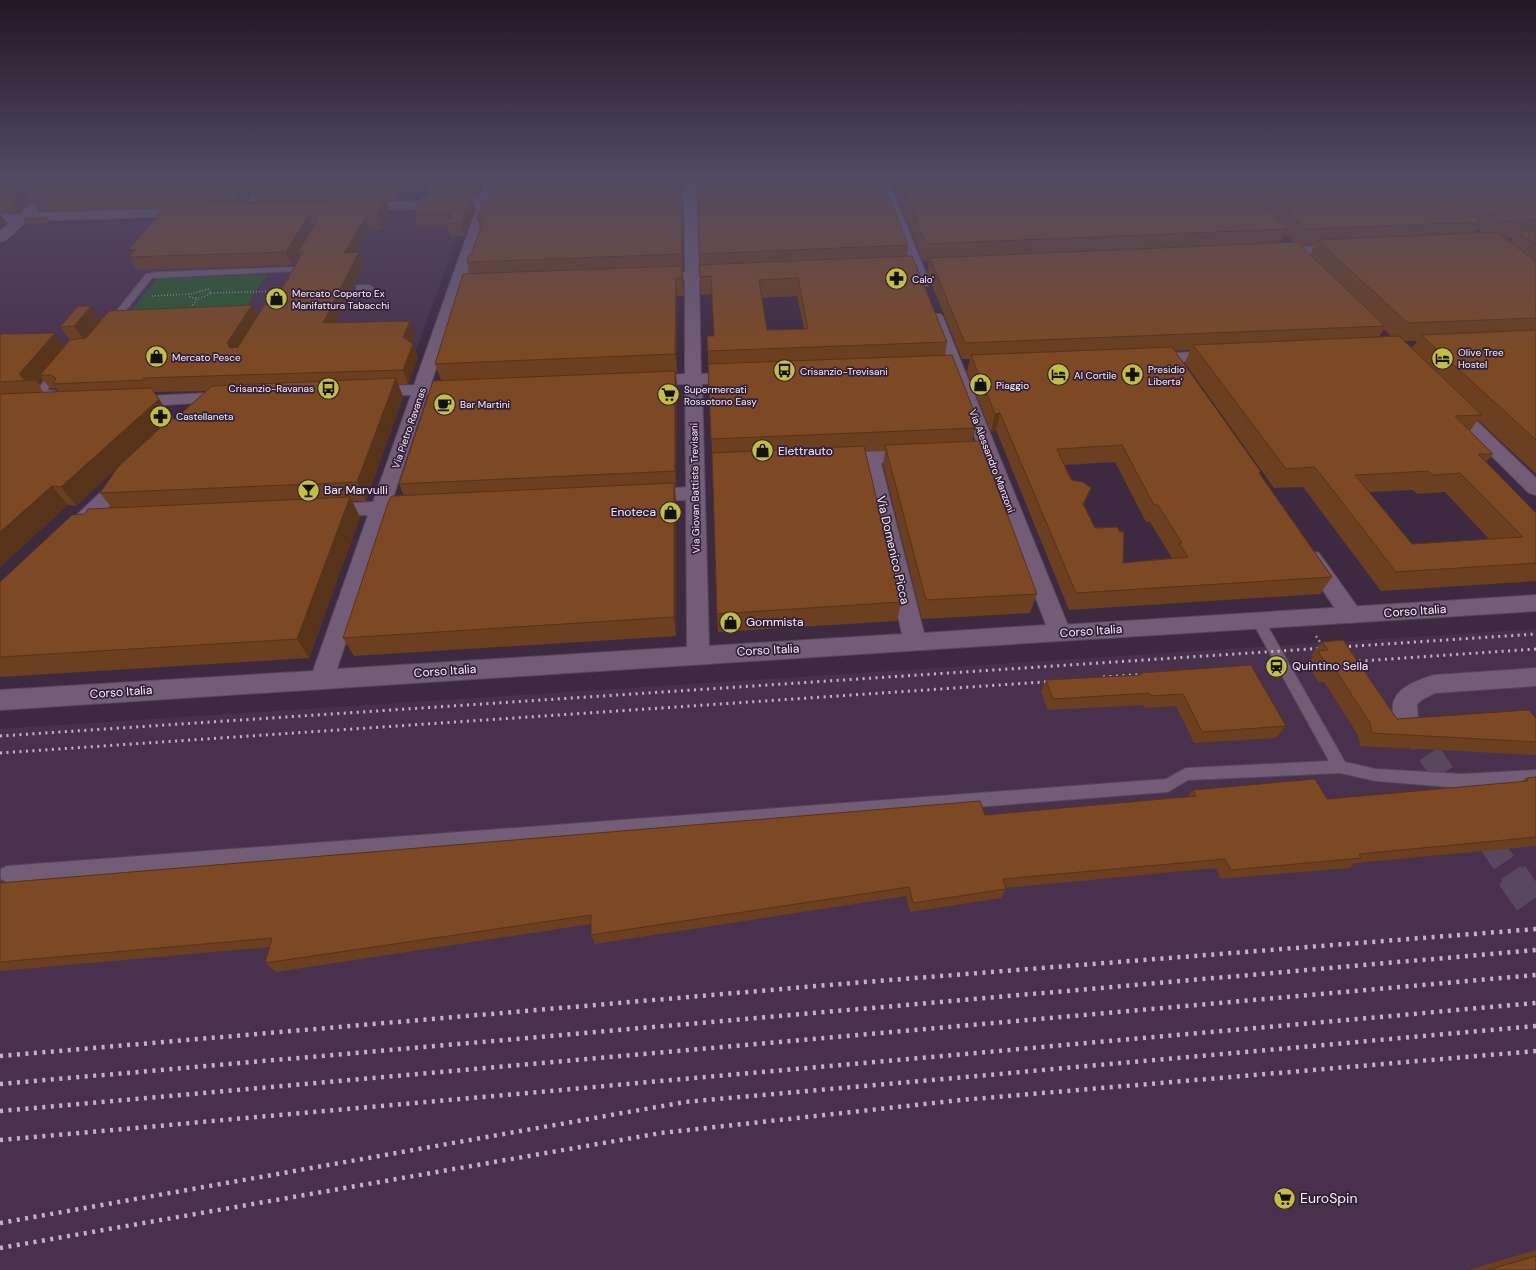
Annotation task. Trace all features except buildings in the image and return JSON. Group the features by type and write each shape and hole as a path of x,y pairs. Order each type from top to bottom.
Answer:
{"street":[{"name":"Via Pietro Ravanas","path":"322,679 382,508 473,236"},
{"name":"Via Giovan Battista Trevisani","path":"691,236 693,379 703,465 695,493 698,655"},
{"name":"Via Alessandro Manzoni","path":"905,236 1060,633"},
{"path":"1282,241 1305,262"},
{"path":"1261,253 1354,249"},
{"path":"638,278 742,274"},
{"path":"456,285 504,285"},
{"path":"1131,360 1234,355"},
{"path":"1171,358 1184,377"},
{"path":"632,381 754,376"},
{"path":"355,392 473,387"},
{"path":"111,402 244,397"},
{"path":"1442,397 1536,489"},
{"path":"190,417 210,398"},
{"path":"30,406 57,405"},
{"path":"970,454 989,453"},
{"path":"818,460 932,455"},
{"name":"Via Domenico Picca","path":"871,458 915,642"},
{"path":"63,539 136,469"},
{"path":"624,496 695,493"},
{"path":"307,511 435,505"},
{"path":"81,522 109,521"},
{"path":"1302,545 1351,615"},
{"name":"Corso Italia","path":"0,700 1536,603"},
{"path":"1406,720 1403,710 1405,702 1410,694 1434,684 1536,677"}],"lane":[{"path":"105,331 149,276 158,274 297,266 282,291"},
{"path":"359,288 370,288"},
{"path":"114,320 129,319"},
{"path":"57,405 60,393 39,393 63,364"},
{"path":"1258,621 1340,767"},
{"path":"7,874 1168,785 1186,774 1340,767 1376,775 1462,781 1536,776"}],"path":[{"path":"132,297 191,294 205,289 210,290 211,293"},
{"path":"191,294 192,298 197,299 206,297 211,293 282,291"},
{"path":"188,312 197,299"},
{"path":"1315,634 1322,646"}],"shaded area":[{"name":"Mercato Coperto Ex Manifattura Tabacchi","path":"15,236 458,236 414,356 417,358 409,381 0,398 0,250"},
{"path":"1536,629 1536,1270 0,1270 0,729"}],"green space":[{"path":"267,275 244,310 129,314 157,278"}],"tunnel":[{"path":"1409,724 1513,876"},
{"path":"1512,875 1536,910"}],"railway":[{"path":"0,736 1536,634"},
{"path":"1346,662 1536,649"},
{"path":"1103,677 1149,674"},
{"path":"0,753 1058,681"},
{"path":"0,1056 852,983 1536,929"},
{"path":"0,1084 1536,950"},
{"path":"0,1111 1536,975"},
{"path":"0,1140 1536,1003"},
{"path":"0,1223 685,1102 1536,1026"},
{"path":"0,1248 661,1133 961,1100 1536,1051"}],"place":[{"name":"Calo'","path":"896,279"},
{"name":"Mercato Coperto Ex Manifattura Tabacchi","path":"276,299"},
{"name":"Mercato Pesce","path":"157,357"},
{"name":"Olive Tree Hostel","path":"1442,358"},
{"name":"Crisanzio-Trevisani","path":"784,371"},
{"name":"Al Cortile","path":"1059,375"},
{"name":"Presidio Liberta'","path":"1132,375"},
{"name":"Piaggio","path":"980,385"},
{"name":"Crisanzio-Ravanas","path":"329,388"},
{"name":"Supermercati Rossotono Easy","path":"669,395"},
{"name":"Bar Martini","path":"444,404"},
{"name":"Castellaneta","path":"160,416"},
{"name":"Elettrauto","path":"763,451"},
{"name":"Bar Marvulli","path":"308,490"},
{"name":"Enoteca","path":"671,512"},
{"name":"Gommista","path":"731,622"},
{"name":"Quintino Sella","path":"1276,666"},
{"name":"EuroSpin","path":"1285,1198"}]}
